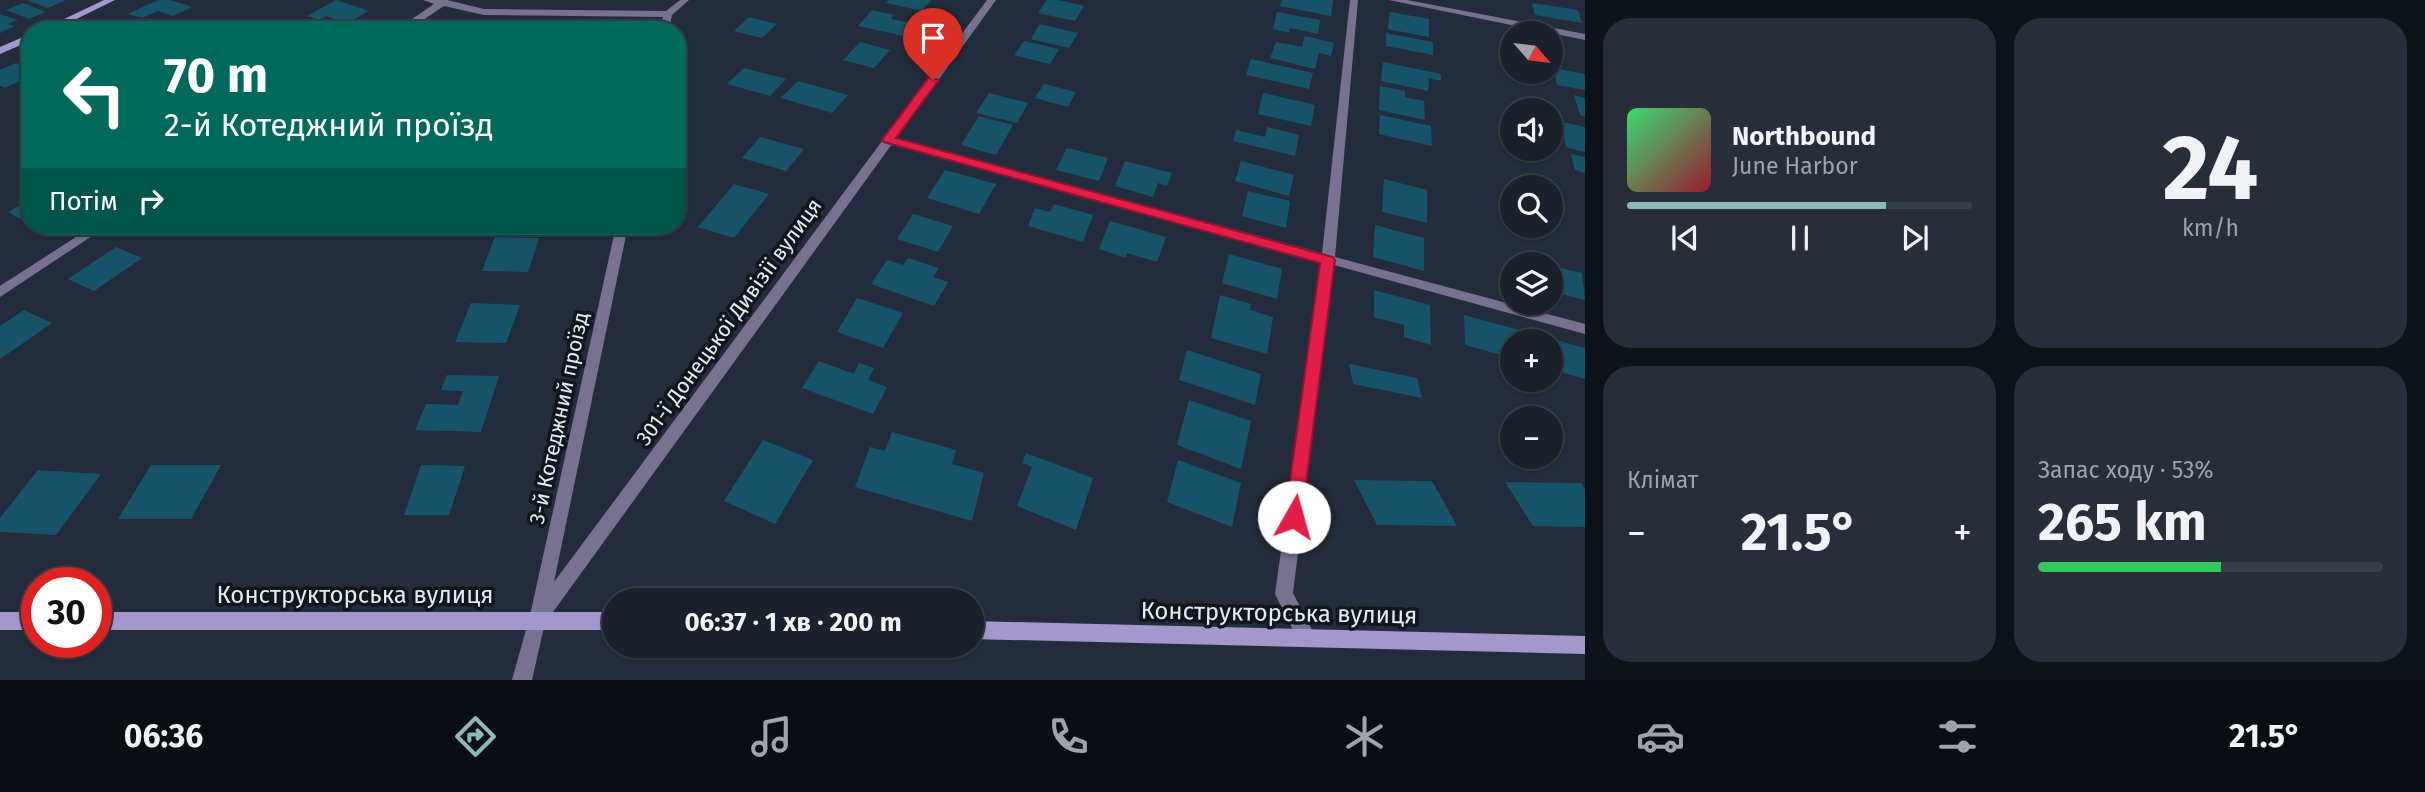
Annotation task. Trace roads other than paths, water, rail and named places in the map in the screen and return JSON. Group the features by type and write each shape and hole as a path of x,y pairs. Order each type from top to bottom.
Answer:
{"street":[{"path":"66,21 111,0"},
{"path":"427,0 484,12 668,15"},
{"path":"666,21 668,15 685,0"},
{"name":"301-ї Донецької Дивізії вулиця","path":"522,680 537,619 992,0"},
{"path":"1307,638 1284,594 1328,260 1354,0"},
{"path":"1393,0 1585,37"},
{"path":"415,21 444,2"},
{"path":"0,51 21,41"},
{"path":"888,140 1585,329"},
{"path":"0,292 87,235"},
{"name":"3-й Котеджний проїзд","path":"537,619 620,235"},
{"path":"0,621 21,621"},
{"name":"Конструкторська вулиця","path":"112,621 602,621"},
{"name":"Конструкторська вулиця","path":"984,630 1585,645"}]}
